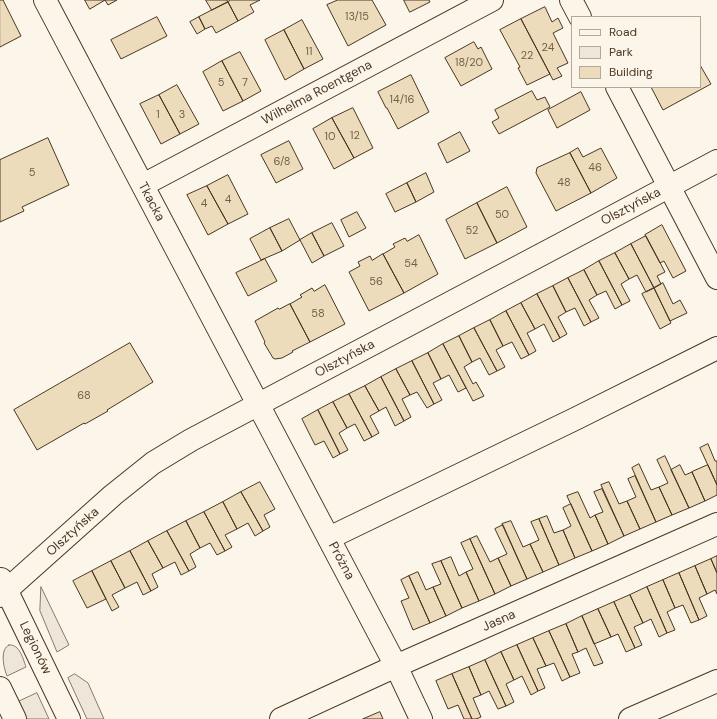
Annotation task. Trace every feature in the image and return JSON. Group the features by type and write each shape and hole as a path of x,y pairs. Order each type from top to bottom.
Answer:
{"street":[{"name":"Tkacka","path":"45,0 258,405"},
{"name":"Wilhelma Roentgena","path":"143,185 492,0"},
{"path":"572,0 580,16"},
{"path":"618,88 717,278"},
{"name":"Olsztyńska","path":"2,588 153,463 191,440 717,160"},
{"path":"329,538 577,418 717,348"},
{"name":"Próżna","path":"258,405 396,666 421,719"},
{"name":"Jasna","path":"281,719 396,666 717,524"},
{"name":"Legionów","path":"2,588 69,719"},
{"path":"630,719 717,681"},
{"path":"0,688 15,719"}],"green space":[{"path":"41,587 69,645 57,652 40,611"},
{"path":"13,645 18,649 26,667 7,676 4,668 3,654 6,647"},
{"path":"75,674 88,683 104,719 87,719 68,678"},
{"path":"37,693 49,719 27,719 18,702"}],"building":[{"path":"0,0 3,0 21,36 0,47"},
{"path":"85,0 105,0 90,9"},
{"path":"105,0 117,0 108,5"},
{"path":"206,0 227,0 228,2 212,10"},
{"path":"231,0 260,0 250,5 254,12 238,21 228,2"},
{"path":"338,0 372,0 386,25 348,46 327,5"},
{"path":"404,0 429,0 430,2 410,12"},
{"path":"228,2 238,21 216,33 212,26 205,29 199,17"},
{"path":"545,7 552,22 558,18 563,28 553,33 568,63 557,68 562,76 553,80 521,19"},
{"path":"157,17 167,36 121,59 111,40"},
{"path":"199,17 205,29 197,34 190,22"},
{"path":"521,19 550,74 527,85 518,68 520,67 500,30"},
{"path":"302,20 323,59 304,69 284,30"},
{"path":"284,30 304,69 285,80 265,40"},
{"path":"474,42 478,49 481,47 492,69 461,86 445,58"},
{"path":"240,52 261,91 243,101 222,61"},
{"path":"222,61 243,101 223,111 203,72"},
{"path":"701,67 711,84 663,110 652,88 701,88"},
{"path":"411,75 429,112 398,129 378,92"},
{"path":"177,85 199,124 180,134 159,95"},
{"path":"532,91 537,100 545,97 550,107 499,134 492,122 499,118 495,110"},
{"path":"581,92 590,110 557,128 548,110"},
{"path":"159,95 180,134 161,144 140,104"},
{"path":"353,108 373,148 354,158 332,118"},
{"path":"332,118 354,158 334,169 313,129"},
{"path":"460,132 470,151 447,163 438,144"},
{"path":"48,138 69,185 22,207 24,211 0,222 0,160"},
{"path":"289,141 303,169 276,183 261,155"},
{"path":"578,148 583,157 601,148 617,178 591,193 570,153"},
{"path":"570,153 591,193 556,211 536,173 537,168"},
{"path":"426,173 434,192 416,202 407,183"},
{"path":"228,175 248,214 228,224 207,186"},
{"path":"407,183 416,202 395,212 386,194"},
{"path":"207,186 228,224 208,235 187,195"},
{"path":"507,187 527,227 497,243 477,203"},
{"path":"477,203 497,243 465,259 446,220"},
{"path":"357,212 366,228 349,237 341,220"},
{"path":"289,219 300,240 282,251 270,228"},
{"path":"332,223 344,246 324,256 312,233"},
{"path":"662,225 686,271 673,278 664,261 660,263 645,235"},
{"path":"270,228 282,251 261,260 250,239"},
{"path":"312,233 324,256 312,263 300,240"},
{"path":"419,235 438,274 404,293 383,254 395,247 393,244 405,238 407,241"},
{"path":"646,236 665,272 657,276 661,284 654,288 631,244"},
{"path":"631,244 654,288 646,292 637,275 629,279 615,253"},
{"path":"615,253 629,279 621,284 630,301 622,305 599,261"},
{"path":"383,254 404,293 369,311 349,272 360,266 358,262 370,256 372,260"},
{"path":"265,259 277,281 248,296 236,273"},
{"path":"599,261 622,305 615,309 606,291 597,295 584,270"},
{"path":"584,270 597,295 589,300 599,318 591,322 568,278"},
{"path":"568,278 591,322 584,326 575,308 566,312 553,286"},
{"path":"663,283 673,304 680,300 687,313 670,321 654,288"},
{"path":"325,285 345,324 310,342 290,304 302,297 300,295 312,288 314,291"},
{"path":"553,286 566,312 558,317 567,334 560,338 537,294"},
{"path":"654,288 671,323 660,329 642,294"},
{"path":"537,294 560,338 553,342 544,324 535,329 521,303"},
{"path":"521,303 535,329 527,333 536,351 529,355 506,311"},
{"path":"290,304 310,342 282,358 275,359 264,343 265,342 255,321 278,308 279,309"},
{"path":"506,311 529,355 521,359 512,342 503,346 490,320"},
{"path":"490,320 503,346 496,350 505,367 497,371 474,328"},
{"path":"474,328 497,371 489,375 480,358 472,362 459,336"},
{"path":"459,336 472,362 464,367 473,384 476,382 484,396 473,401 443,344"},
{"path":"130,343 153,382 107,410 108,411 37,450 14,410"},
{"path":"443,344 466,388 458,392 449,375 441,379 428,353"},
{"path":"428,353 441,379 433,383 442,400 434,404 412,361"},
{"path":"412,361 434,404 427,408 417,392 410,395 396,369"},
{"path":"396,369 410,395 402,399 411,417 404,421 381,377"},
{"path":"381,377 404,421 395,426 386,407 379,411 365,386"},
{"path":"365,386 379,411 370,416 379,433 372,437 349,394"},
{"path":"349,394 372,437 364,441 355,424 347,428 333,402"},
{"path":"333,402 347,428 339,433 348,450 340,454 318,410"},
{"path":"318,410 340,454 333,458 324,441 315,445 302,419"},
{"path":"708,444 715,461 717,461 717,485 700,448"},
{"path":"665,456 689,508 672,515 659,487 668,483 657,460"},
{"path":"639,464 651,490 659,487 672,515 656,522 632,468"},
{"path":"680,465 685,475 692,472 705,501 689,508 671,470"},
{"path":"708,465 717,485 717,495 705,501 692,472"},
{"path":"635,476 656,522 640,529 627,501 636,497 628,479"},
{"path":"260,482 275,509 264,515 270,527 263,531 241,492"},
{"path":"609,482 619,504 627,501 640,529 624,536 601,485"},
{"path":"602,489 624,536 608,544 595,515 603,512 594,492"},
{"path":"241,492 263,531 255,536 248,523 237,529 223,502"},
{"path":"578,492 590,518 595,515 608,544 592,551 567,496"},
{"path":"223,502 237,529 225,535 232,547 225,551 204,512"},
{"path":"571,504 592,551 575,558 563,530 571,526 563,508"},
{"path":"204,512 225,551 217,555 210,543 200,548 186,521"},
{"path":"547,516 554,533 563,530 575,558 559,565 539,519"},
{"path":"539,519 559,565 543,572 530,544 539,540 531,522"},
{"path":"186,521 200,548 190,554 196,567 189,571 167,531"},
{"path":"511,521 523,547 530,544 543,572 527,579 502,524"},
{"path":"503,525 527,579 511,586 498,558 507,554 495,529"},
{"path":"167,531 189,571 181,575 175,562 163,568 148,541"},
{"path":"477,536 490,562 498,558 511,586 495,594 470,539"},
{"path":"470,539 495,594 479,601 466,572 473,569 461,543"},
{"path":"148,541 163,568 152,574 158,587 151,591 130,551"},
{"path":"130,551 151,591 143,595 137,582 125,588 111,561"},
{"path":"717,556 717,573 711,559"},
{"path":"451,557 459,576 466,572 479,601 462,608 441,561"},
{"path":"711,559 717,573 717,594 715,590 707,594 695,566"},
{"path":"111,561 125,588 112,595 119,607 112,611 92,571"},
{"path":"441,561 462,608 446,616 433,587 441,584 432,564"},
{"path":"695,566 707,594 699,598 707,616 699,620 679,573"},
{"path":"92,571 106,599 87,608 73,581"},
{"path":"418,572 426,590 433,587 446,616 430,623 409,576"},
{"path":"679,573 699,620 691,623 683,605 675,608 663,580"},
{"path":"409,576 430,623 413,630 401,601 409,598 401,580"},
{"path":"663,580 675,608 667,612 675,630 667,633 647,587"},
{"path":"647,587 667,633 659,637 651,619 643,623 630,595"},
{"path":"630,595 643,623 634,627 642,645 635,648 614,602"},
{"path":"614,602 635,648 626,652 618,634 611,637 598,609"},
{"path":"598,609 611,637 594,644 582,616"},
{"path":"582,616 603,663 594,666 586,648 578,652 566,624"},
{"path":"566,624 578,652 572,654 580,673 570,677 549,631"},
{"path":"549,631 570,677 562,681 554,663 546,666 533,638"},
{"path":"533,638 546,666 537,669 545,688 538,691 517,645"},
{"path":"517,645 538,691 531,695 522,676 514,680 501,652"},
{"path":"501,652 514,680 506,684 514,702 506,706 485,660"},
{"path":"485,660 506,706 498,709 489,691 481,695 469,667"},
{"path":"469,667 481,695 473,698 481,717 476,719 472,719 452,674"},
{"path":"452,674 472,719 464,719 458,705 448,709 436,681"},
{"path":"380,712 383,719 363,719"}]}
